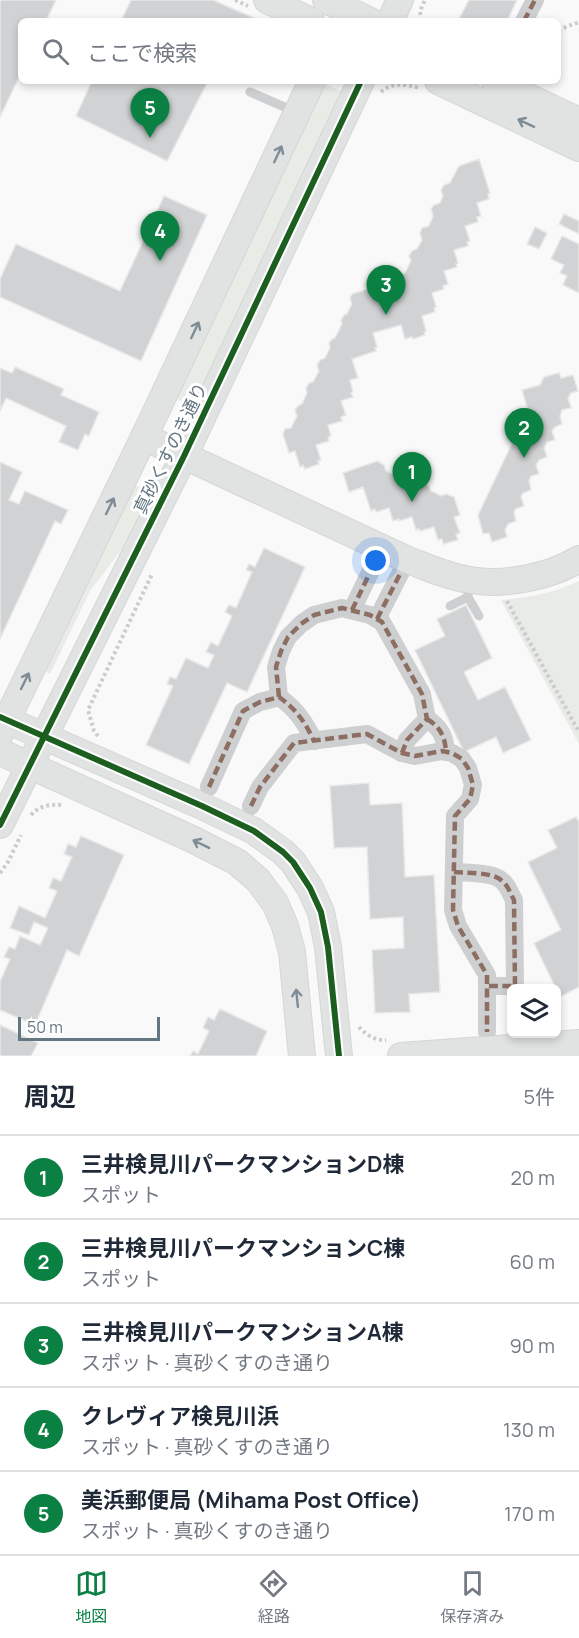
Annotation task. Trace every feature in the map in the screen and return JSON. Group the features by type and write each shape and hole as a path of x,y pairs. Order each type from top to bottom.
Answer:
{"street":[{"path":"267,0 305,18"},
{"path":"391,18 400,0"},
{"path":"526,18 535,0"},
{"path":"340,8 363,18"},
{"name":"真砂くすのき通り","path":"2,723 144,437 311,84"},
{"path":"428,84 579,148"},
{"path":"501,84 579,121"},
{"name":"真砂くすのき通り","path":"0,825 370,88"},
{"path":"144,437 468,588 531,578 579,560"},
{"path":"352,610 376,560"},
{"path":"377,619 401,572"},
{"path":"314,741 306,723 291,706 279,697 276,667 288,637 300,624 314,615 342,608 370,615 382,622 416,681 422,694 427,719 442,731 446,752"},
{"path":"208,787 243,711 260,702 279,697"},
{"path":"402,753 407,740 427,719"},
{"path":"2,723 44,736 212,811 254,831 283,852 293,862 310,888 321,912 328,947 339,1056"},
{"path":"251,806 260,787 294,743 367,734 402,753 415,756 441,751 452,753 462,759 468,768 473,785 470,799 455,816 453,910 455,920 487,975 487,1032"},
{"path":"0,752 237,861 258,880 275,903 285,926 292,952 302,1056"},
{"path":"454,872 492,875 501,879 508,887 514,900 517,984"},
{"path":"487,986 507,987"},
{"path":"402,1056 579,1043"}],"lane":[{"path":"250,92 298,113"},
{"path":"450,606 468,588 478,616"}],"path":[{"path":"561,29 579,22"},
{"path":"370,88 382,89 399,84 428,84"},
{"path":"505,597 579,732"},
{"path":"29,817 35,810 44,806 63,805"},
{"path":"0,873 8,862 25,826"}],"shaded area":[{"path":"323,84 343,92 195,408 175,398"},
{"path":"133,484 154,495 135,532 90,591 50,674 44,671"},
{"path":"579,581 579,744 501,600 540,594"}],"building":[{"path":"1,0 56,0 47,18 18,18 18,79 0,117"},
{"path":"131,0 213,0 254,18 122,18"},
{"path":"469,0 517,0 508,18 460,18"},
{"path":"91,84 206,84 167,161 76,116"},
{"path":"479,159 490,193 488,194 489,199 477,203 481,216 477,217 478,222 465,226 470,241 467,242 468,246 454,250 457,267 444,271 448,284 443,286 444,289 432,293 436,307 435,312 422,316 425,335 405,339 401,325 373,333 376,351 352,359 358,378 350,380 353,397 341,401 346,415 341,417 342,421 328,425 331,436 328,437 329,441 316,445 321,460 318,461 319,464 305,469 303,465 300,467 295,451 289,453 283,434 285,429 291,428 297,416 295,410 302,404 307,393 306,388 309,383 313,382 319,371 317,365 325,358 330,348 329,343 335,338 342,324 341,320 352,304 350,298 352,294 390,282 394,296 400,283 399,279 411,261 409,256 422,240 420,233 422,228 429,226 433,216 431,209 440,203 443,196 441,190 444,185 450,183 459,166"},
{"path":"164,196 207,215 141,361 0,297 0,279 16,244 120,291"},
{"path":"564,214 579,221 579,234 559,224"},
{"path":"535,227 547,233 539,249 527,244"},
{"path":"562,236 579,244 579,293 563,285 567,276 560,273 564,265 551,259"},
{"path":"15,367 64,389 61,395 99,412 89,436 85,434 78,450 59,442 66,426 6,398 0,411 0,368 12,373"},
{"path":"559,373 561,378 573,375 578,391 571,393 568,398 571,408 562,410 560,416 562,424 552,431 555,440 547,442 544,448 547,457 539,460 536,465 539,474 531,476 529,481 531,490 523,493 521,497 524,506 515,509 516,521 508,524 505,530 507,537 492,542 489,533 483,534 478,515 528,410 522,390 540,385 544,377"},
{"path":"377,461 392,474 399,472 406,475 408,481 415,484 421,482 441,496 446,494 454,497 460,515 454,517 460,533 456,534 458,540 443,544 442,539 438,540 434,527 416,530 412,517 393,521 389,508 376,512 375,509 371,511 363,487 349,492 343,473"},
{"path":"0,462 22,472 9,500 19,504 25,491 68,510 61,524 55,521 0,639"},
{"path":"264,548 305,567 247,692 227,683 189,764 146,745 173,686 167,684 170,677 176,679 186,658 208,668 214,655 206,652 211,642 218,646 232,616 225,612 229,605 236,608 252,572 246,570 249,564 255,567"},
{"path":"466,605 492,658 464,672 478,700 505,687 531,740 503,753 496,737 464,752 415,650 445,636 437,619"},
{"path":"369,783 370,805 402,803 405,877 434,875 440,992 409,994 410,1012 375,1013 372,950 404,948 403,917 370,919 367,847 334,848 330,786"},
{"path":"576,817 579,822 579,987 561,996 561,984 554,984 534,943 561,930 528,862 557,848 548,830"},
{"path":"81,836 124,855 79,956 67,950 35,1025 0,1010 0,982 10,959 4,957 9,947 15,949 20,936 40,945 48,928 34,922 29,935 10,928 19,906 45,918 57,891 49,888 53,878 61,881 72,857 64,854 68,844 76,847"},
{"path":"220,1009 267,1031 256,1056 190,1056 193,1051 198,1054 209,1031 203,1028 208,1017 214,1020"},
{"path":"0,1025 38,1043 31,1056 0,1056"}],"marked path":[{"path":"526,18 535,0"},
{"path":"352,610 376,560"},
{"path":"377,619 401,572"},
{"path":"279,697 276,667 288,637 301,624 314,615 342,608 370,615 382,622 422,694 427,719 407,740 402,753"},
{"path":"209,787 243,711 260,702 279,697 300,716 314,741"},
{"path":"427,719 441,732 446,752"},
{"path":"251,806 260,787 294,743 367,734 402,753 415,756 442,751 452,753 462,759 468,768 473,785 470,799 455,816 453,910 458,926 487,975 487,1032"},
{"path":"454,872 497,877 505,884 514,900 515,986 487,986"}],"cycle path":[{"path":"0,825 184,456 360,84"},
{"path":"0,717 202,806 254,831 283,852 293,862 310,888 321,912 328,947 339,1056"}],"place":[{"name":"美浜郵便局 (Mihama Post Office)","path":"150,138"},
{"name":"クレヴィア検見川浜","path":"160,261"},
{"name":"三井検見川パークマンションA棟","path":"386,315"},
{"name":"三井検見川パークマンションC棟","path":"524,458"},
{"name":"三井検見川パークマンションD棟","path":"412,502"}]}
